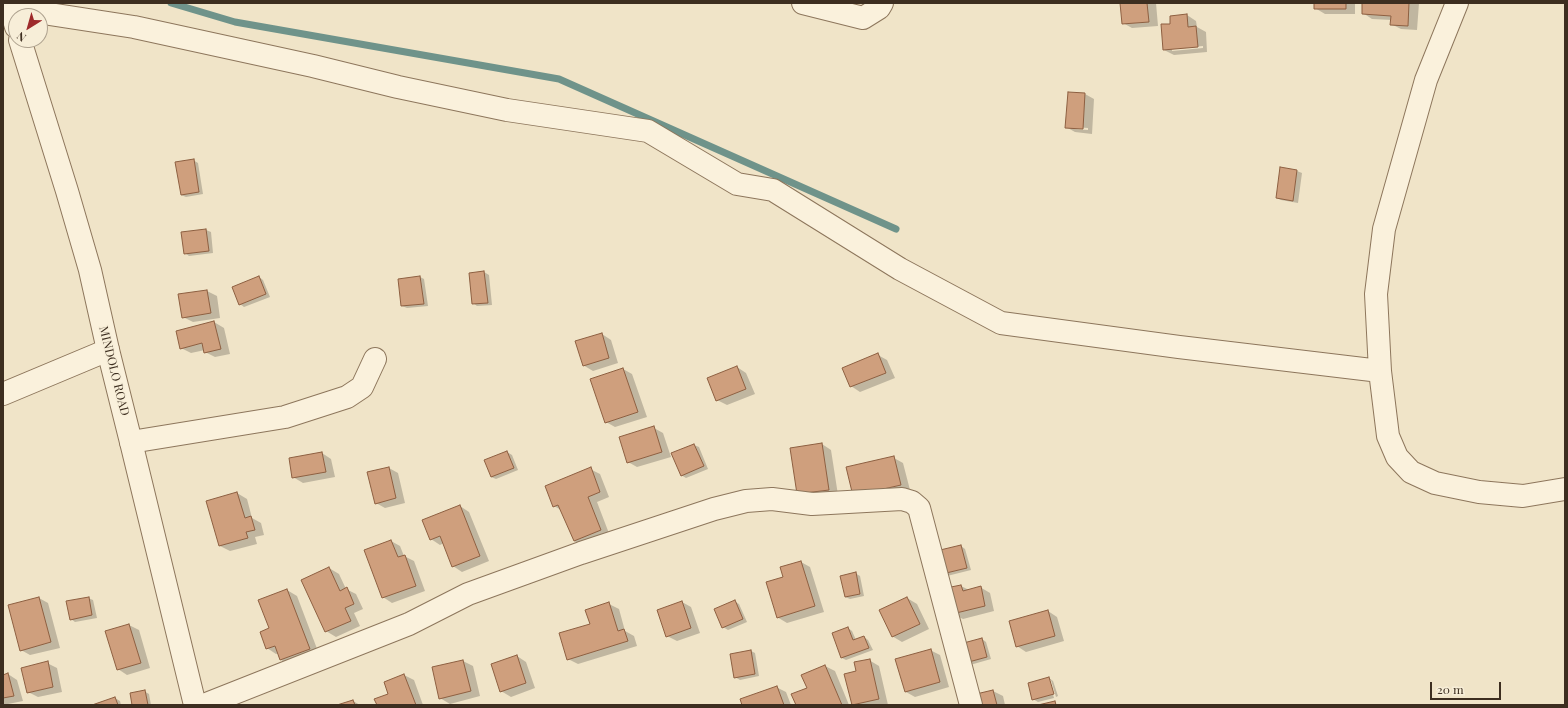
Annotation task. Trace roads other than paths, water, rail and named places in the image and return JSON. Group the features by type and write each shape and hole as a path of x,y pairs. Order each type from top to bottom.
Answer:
{"street":[{"path":"803,3 863,18 879,8 882,3"},
{"path":"1457,3 1426,80 1384,229 1376,294 1380,371 1388,436 1397,456 1411,472 1435,483 1479,492 1523,496 1565,489"},
{"path":"48,17 134,27 313,66 398,87 507,110 648,131 736,184 773,190 900,269 1001,323 1179,347 1380,371"},
{"name":"MINDOLO ROAD","path":"23,48 72,205 90,270 108,350 132,442 195,705"},
{"path":"3,394 108,350"},
{"path":"132,442 286,417 347,397 362,387 375,359"},
{"path":"204,705 409,624 468,594 581,553 714,509 746,501 772,499 812,504 902,499 912,502 919,508 971,705"}],"waterway":[{"path":"171,3 235,22 559,79 896,229"}]}
